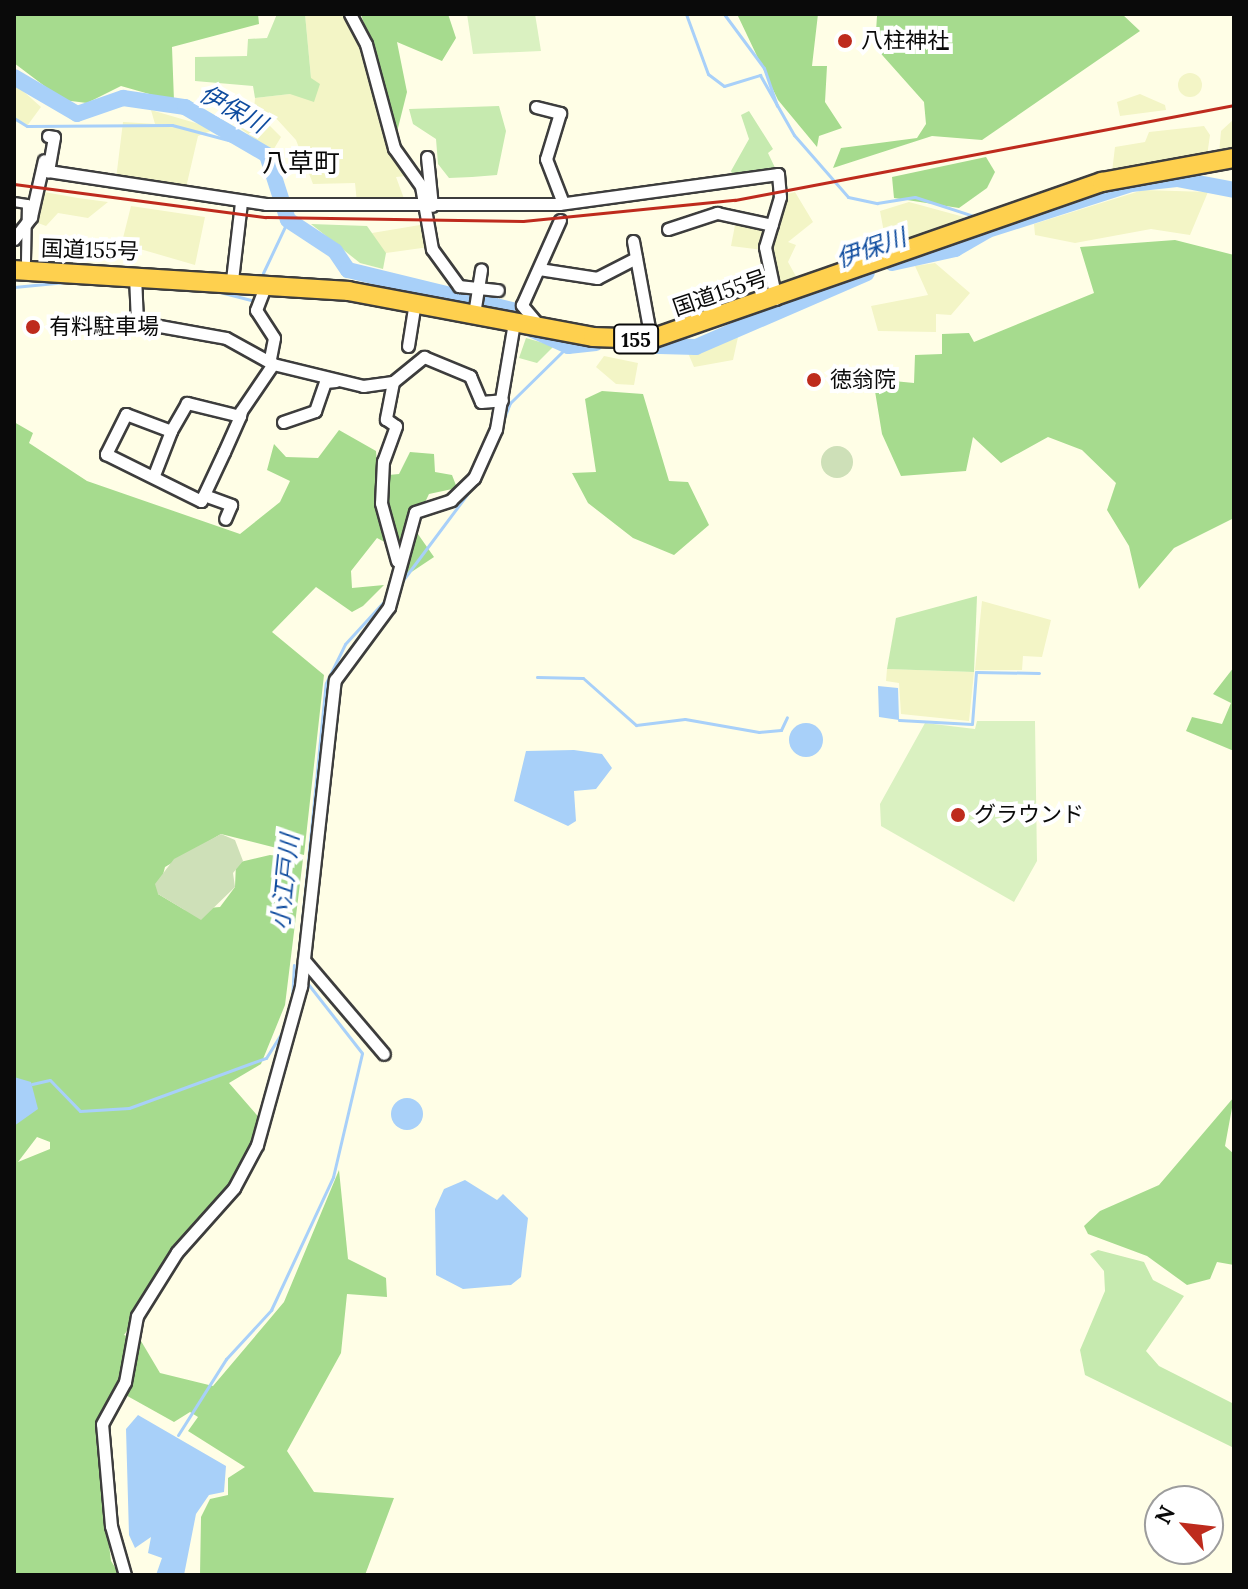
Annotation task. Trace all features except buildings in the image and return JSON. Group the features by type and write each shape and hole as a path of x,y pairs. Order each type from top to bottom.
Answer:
{"highway":[{"name":"国道155号","path":"20,266 134,281 232,280 415,302 475,300 514,323 651,339 776,299 1102,182 1234,158"}],"street":[{"path":"350,14 366,44 394,148 421,186 419,205 435,253 459,286 475,300"},
{"path":"536,107 560,113 546,159 563,203"},
{"path":"14,239 26,224 48,136 54,137 48,171 241,202 278,204 432,206 563,203 778,174 765,257 776,299"},
{"path":"427,157 432,206"},
{"path":"14,202 27,204 20,266"},
{"path":"232,280 241,202"},
{"path":"668,229 717,213 772,225"},
{"path":"542,328 522,305 560,220"},
{"path":"633,241 651,339"},
{"path":"539,269 597,278 636,258"},
{"path":"475,300 481,270"},
{"path":"134,281 137,322 226,338 271,361 340,380"},
{"path":"171,431 126,414 106,454 154,475 196,503 204,495 240,416 271,361 274,338 256,310 266,284"},
{"path":"475,300 498,290"},
{"path":"408,346 415,302"},
{"path":"125,1575 111,1526 102,1424 125,1382 137,1316 177,1252 251,1160 301,986 335,680 393,599 392,584 397,561 415,512 451,500 474,478 502,400 514,323"},
{"path":"397,561 381,503 383,461 396,426 386,419 393,382 424,357 470,376 481,402 502,400"},
{"path":"283,422 315,411 325,382 393,382"},
{"path":"154,475 171,431 187,403 240,416"},
{"path":"204,495 231,505 225,519"},
{"path":"303,964 384,1054"}],"green space":[{"path":"14,14 258,14 259,24 172,47 174,101 121,86 87,103 63,100 14,63"},
{"path":"277,14 305,14 311,78 320,84 314,102 290,94 255,98 253,86 195,81 195,57 247,56 248,39 267,38"},
{"path":"305,14 348,14 369,56 392,140 416,175 396,177 406,204 357,203 355,183 313,184 296,140 274,116 264,120 281,137 272,152 240,128 243,119 253,122 255,98 290,94 311,78"},
{"path":"361,14 448,14 456,38 442,61 397,42 407,92 397,132"},
{"path":"467,14 535,14 541,51 473,54"},
{"path":"737,14 818,14 812,66 827,66 825,102 842,128 819,136 817,147 778,100"},
{"path":"844,14 1122,14 1140,31 982,140 932,136 833,168 841,148 917,138 926,124 924,102 875,47 877,16"},
{"path":"1190,73 1199,76 1202,85 1199,94 1190,97 1181,94 1178,85 1181,76"},
{"path":"14,83 41,107 27,126 14,121"},
{"path":"1140,94 1165,105 1166,110 1120,116 1117,102"},
{"path":"499,106 506,131 497,175 449,178 438,164 436,139 413,124 409,109"},
{"path":"151,110 216,129 198,136 185,192 116,179 123,122 155,124"},
{"path":"749,111 773,149 768,153 778,174 736,184 731,171 749,139 741,115"},
{"path":"1234,119 1234,152 1219,154 1221,131"},
{"path":"1204,126 1210,135 1207,156 1112,172 1115,147 1145,142 1149,132"},
{"path":"986,157 995,172 987,188 959,208 894,198 892,177"},
{"path":"1143,190 1208,192 1190,235 1151,229 1075,243 1035,235 1034,224"},
{"path":"44,192 108,202 88,218 58,213 46,226 38,223"},
{"path":"795,192 813,222 788,242 796,245 788,262 798,280 774,290 769,238 783,195"},
{"path":"909,202 964,217 966,221 887,248 880,211"},
{"path":"131,206 205,217 195,265 140,249 136,258 119,254"},
{"path":"311,224 367,226 386,253 383,269 360,263"},
{"path":"426,224 429,247 386,253 374,246 372,233"},
{"path":"735,225 769,227 763,250 731,246"},
{"path":"1175,240 1234,255 1234,518 1174,548 1139,589 1129,546 1107,510 1116,483 1082,450 1048,437 1001,463 973,437 966,471 901,476 882,434 873,379 914,383 915,355 942,354 942,334 969,333 974,342 1094,293 1080,247"},
{"path":"935,263 970,293 951,315 936,314 936,332 878,331 871,306 928,295 915,266"},
{"path":"738,337 733,360 694,367 688,353"},
{"path":"526,338 554,346 537,363 519,358"},
{"path":"604,356 638,363 634,385 616,384 596,367"},
{"path":"602,391 643,394 669,481 688,482 709,525 674,555 633,538 588,503 572,473 596,472 585,399"},
{"path":"14,422 33,433 29,443 87,481 240,534 280,502 290,481 267,470 274,444 286,457 318,458 339,430 376,451 378,476 399,474 410,452 434,454 435,472 452,475 457,488 429,494 413,527 434,557 401,579 404,552 377,538 351,571 352,588 384,585 363,606 352,612 316,587 272,632 324,675 304,855 221,834 165,867 158,894 185,910 220,907 235,887 236,863 270,855 303,859 285,1005 261,1064 229,1083 262,1121 242,1169 124,1335 141,1341 160,1373 213,1386 284,1302 339,1170 348,1259 386,1278 387,1297 347,1294 341,1353 287,1451 314,1492 394,1498 365,1575 200,1575 201,1517 210,1499 228,1495 228,1478 245,1467 188,1431 198,1417 190,1412 174,1422 122,1393 96,1439 111,1561 120,1575 14,1575 14,1126 25,1082 14,1077","holes":["37,1137 50,1142 50,1149 18,1162"]},
{"path":"837,446 849,450 853,462 849,474 837,478 825,474 821,462 825,450"},
{"path":"977,596 974,672 887,669 896,618"},
{"path":"982,601 1051,620 1042,657 1023,656 1022,670 975,670"},
{"path":"1234,667 1234,751 1186,731 1192,717 1222,724 1231,703 1213,694"},
{"path":"887,669 974,672 969,721 901,714 899,683 886,681"},
{"name":"グラウンド","path":"977,721 1035,721 1037,861 1014,902 881,826 880,804 925,723 975,729"},
{"path":"221,834 235,840 243,861 233,873 235,887 201,920 158,894 155,884 174,859"},
{"path":"1234,1097 1225,1146 1234,1154 1234,1265 1217,1262 1210,1279 1187,1285 1147,1256 1088,1234 1084,1226 1100,1211 1159,1185"},
{"path":"1098,1250 1144,1262 1153,1280 1184,1296 1146,1351 1159,1366 1234,1404 1234,1448 1085,1375 1080,1350 1105,1291 1104,1271 1090,1254"}],"water":[{"path":"878,686 898,688 899,720 879,717"},
{"path":"806,723 818,728 823,740 818,752 806,757 794,752 789,740 794,728"},
{"path":"574,750 602,754 612,768 596,789 574,791 576,821 568,826 514,801 526,751"},
{"path":"14,1077 31,1082 38,1109 14,1126"},
{"path":"407,1098 418,1103 423,1114 418,1125 407,1130 396,1125 391,1114 396,1103"},
{"path":"465,1180 497,1200 503,1194 528,1218 521,1277 511,1285 463,1289 436,1275 435,1209 444,1189"},
{"path":"138,1415 226,1466 224,1492 209,1495 196,1514 184,1575 156,1575 162,1558 148,1553 151,1537 135,1548 129,1535 126,1429"}],"waterway":[{"path":"686,14 708,74 724,86 760,75 794,135 848,197 877,203 915,197 974,216"},
{"path":"724,14 764,68 777,106"},
{"name":"伊保川","path":"14,77 77,114 123,98 185,107 267,155 288,220 335,251 348,270 516,311"},
{"path":"14,118 27,126 172,125 236,142"},
{"name":"伊保川","path":"892,263 955,249 988,230 1131,184 1177,179 1234,190"},
{"path":"263,273 288,220"},
{"name":"伊保川","path":"623,345 696,347 867,273"},
{"path":"14,287 66,282"},
{"path":"216,291 255,301"},
{"name":"伊保川","path":"528,328 568,346 596,343"},
{"name":"小江戸川","path":"481,475 510,403 568,346"},
{"name":"小江戸川","path":"400,584 477,481"},
{"name":"小江戸川","path":"297,971 326,683 345,644 387,598"},
{"path":"899,720 972,724 976,672 1039,673"},
{"path":"537,677 583,678 636,725 685,719 759,732 781,730 787,717"},
{"path":"292,1001 294,965"},
{"name":"小江戸川","path":"178,1435 226,1359 271,1310 333,1177 362,1053 305,980"},
{"path":"32,1084 50,1080 80,1111 129,1108 266,1058 283,1031"}],"railway":[{"path":"14,184 266,217 523,221 735,200 1234,105"}],"place":[{"name":"八柱神社","path":"845,41"},
{"name":"有料駐車場","path":"33,327"},
{"name":"徳翁院","path":"814,380"},
{"name":"グラウンド","path":"958,815"}],"district":[{"name":"八草町","path":"301,163"}]}
